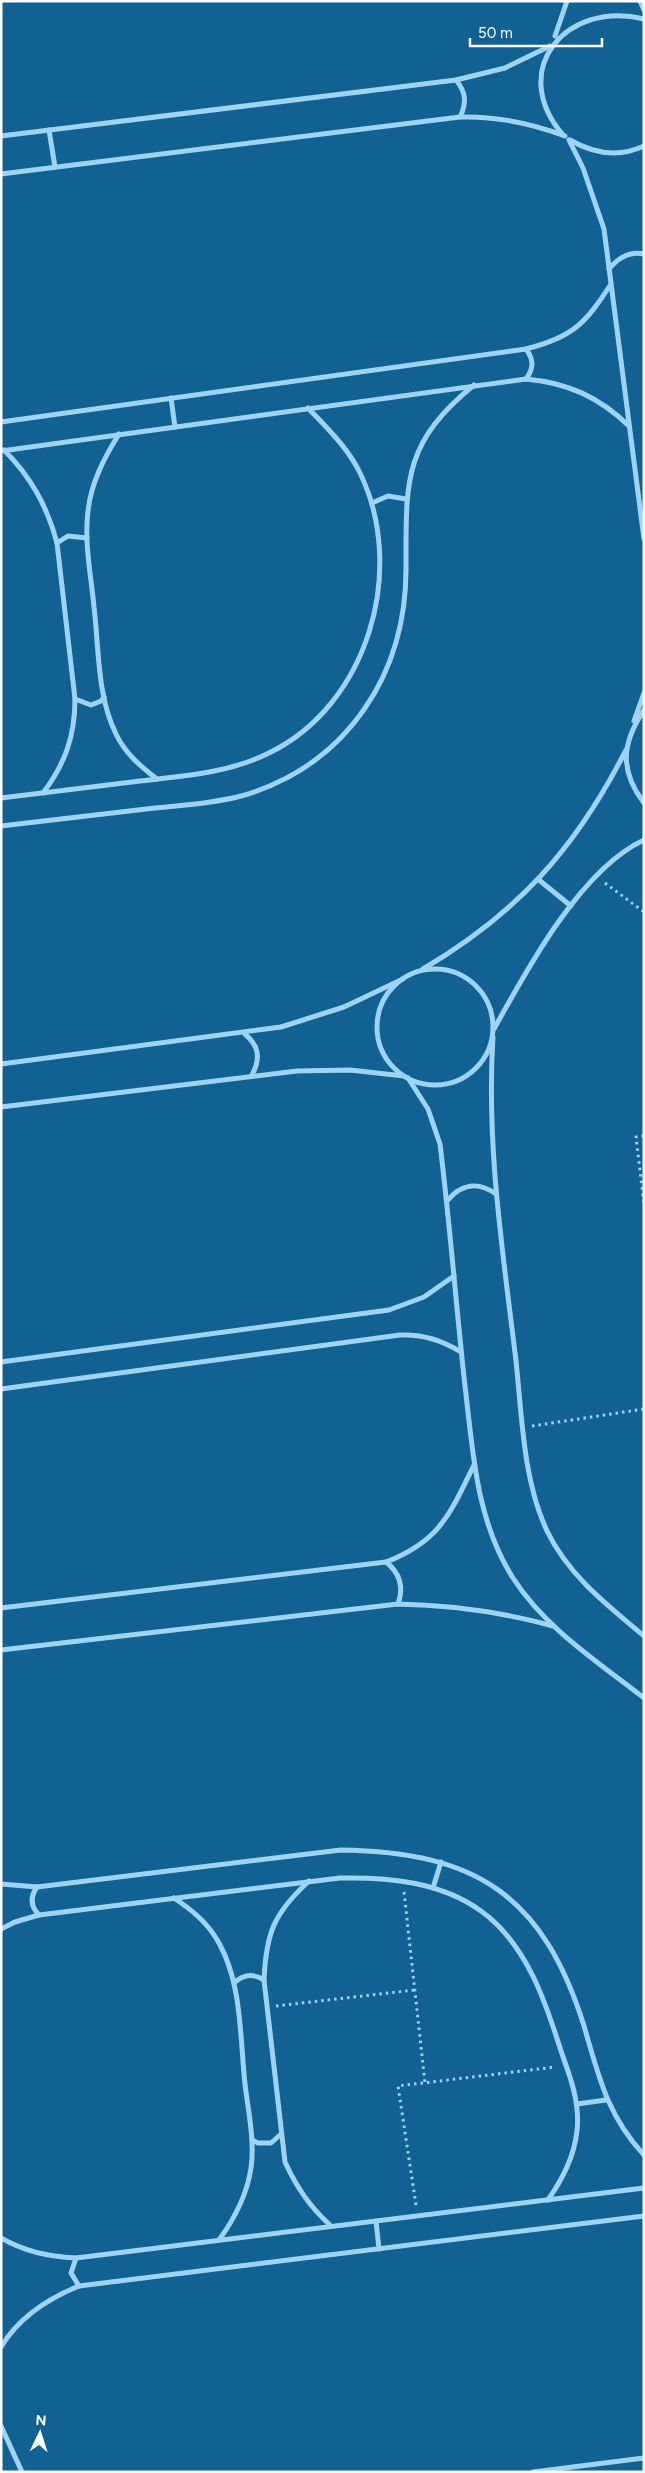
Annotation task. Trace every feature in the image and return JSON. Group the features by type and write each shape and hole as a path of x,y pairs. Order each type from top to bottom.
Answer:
{"street":[{"path":"567,1 554,39 542,64 540,84 543,103 552,121 567,138 595,198 604,229 644,539"},
{"path":"640,1 644,10"},
{"path":"554,39 570,25 588,15 608,11 629,13 644,19"},
{"path":"1,136 456,80 505,68 550,46"},
{"path":"456,80 465,93 466,102 460,117"},
{"path":"1,174 460,117 481,116 516,121 567,138 584,148 601,153 618,154 644,146"},
{"path":"49,130 55,167"},
{"path":"609,270 617,260 626,254 644,254"},
{"path":"1,422 526,349 568,335 585,321 611,284"},
{"path":"526,349 531,356 533,364 531,372 526,379"},
{"path":"2,451 526,379 550,381 579,390 612,410 628,426"},
{"path":"1,826 207,802 244,795 279,782 312,763 341,739 365,710 382,680 395,648 403,615 406,581 406,499 410,472 420,446 441,416 453,402 474,385"},
{"path":"170,398 175,427"},
{"path":"1,798 158,779 234,767 270,753 302,733 329,707 351,677 367,642 374,614 379,555 372,503 360,472 346,450 308,408"},
{"path":"119,434 104,458 94,483 88,510 87,538 104,697 116,735 127,752 141,767 158,779"},
{"path":"2,451 19,466 40,496 51,522 57,544 75,699 75,720 69,746 55,777 42,793"},
{"path":"372,503 388,496 406,499"},
{"path":"57,544 68,536 87,538"},
{"path":"644,693 631,728 626,750 627,770 634,790 644,803"},
{"path":"75,699 91,705 101,701 104,697"},
{"path":"631,728 644,710"},
{"path":"1,1064 245,1034 313,1018 374,994 421,971 485,928 539,880 589,816 626,750"},
{"path":"493,1029 530,966 571,906 596,876 615,858 644,840"},
{"path":"539,880 571,906"},
{"path":"421,971 439,970 456,974 472,982 484,995 491,1011 493,1037 490,1110 496,1194 524,1427 537,1505 547,1531 560,1554 576,1576 595,1595 644,1636"},
{"path":"403,979 390,992 380,1009 377,1028 380,1046 390,1063 406,1077 419,1093 435,1126 440,1144 474,1465 487,1525 498,1553 532,1604 553,1626 644,1698"},
{"path":"245,1034 254,1042 258,1052 258,1064 252,1075"},
{"path":"1,1107 252,1075 324,1070 406,1077 425,1084 443,1085 461,1080 476,1069 487,1054 493,1037"},
{"path":"447,1201 454,1192 470,1186 487,1187 496,1194"},
{"path":"1,1362 389,1310 424,1297 454,1276"},
{"path":"1,1389 400,1335 436,1339 461,1352"},
{"path":"1,1608 386,1562 406,1554 425,1542 440,1527 453,1508 474,1465"},
{"path":"386,1562 398,1576 401,1595 398,1604"},
{"path":"1,1650 398,1604 461,1607 553,1626"},
{"path":"1,1884 37,1887 341,1850 408,1855 440,1862 469,1872 496,1887 520,1907 540,1930 573,1991 606,2100 616,2121 644,2155"},
{"path":"433,1888 440,1862"},
{"path":"1,1929 15,1922 39,1915 309,1881 372,1877 403,1881 433,1888 458,1898 481,1911 501,1929 517,1950 547,2008 566,2065 577,2104 577,2130 572,2155 562,2178 548,2200"},
{"path":"309,1881 288,1900 273,1924 265,1951 264,1980 280,2135 285,2162 296,2186 311,2208 330,2226"},
{"path":"37,1887 32,1898 35,1910 39,1915"},
{"path":"173,1897 191,1909 207,1924 219,1942 234,1983 252,2140 251,2167 245,2193 235,2218 220,2240"},
{"path":"234,1983 245,1976 252,1975 264,1980"},
{"path":"577,2104 606,2100"},
{"path":"252,2140 258,2143 271,2143 280,2135"},
{"path":"1,2238 31,2252 53,2257 76,2258 644,2188"},
{"path":"1,2347 19,2324 36,2308 56,2295 79,2286 644,2216"},
{"path":"376,2221 379,2249"},
{"path":"76,2258 71,2273 79,2286"},
{"path":"1,2426 22,2472"},
{"path":"533,2472 644,2458"}],"path":[{"path":"596,876 644,912"},
{"path":"644,1136 636,1137 644,1204"},
{"path":"524,1427 644,1409"},
{"path":"403,1881 425,2083"},
{"path":"267,2007 415,1990"},
{"path":"418,2216 398,2086 566,2065"}]}
